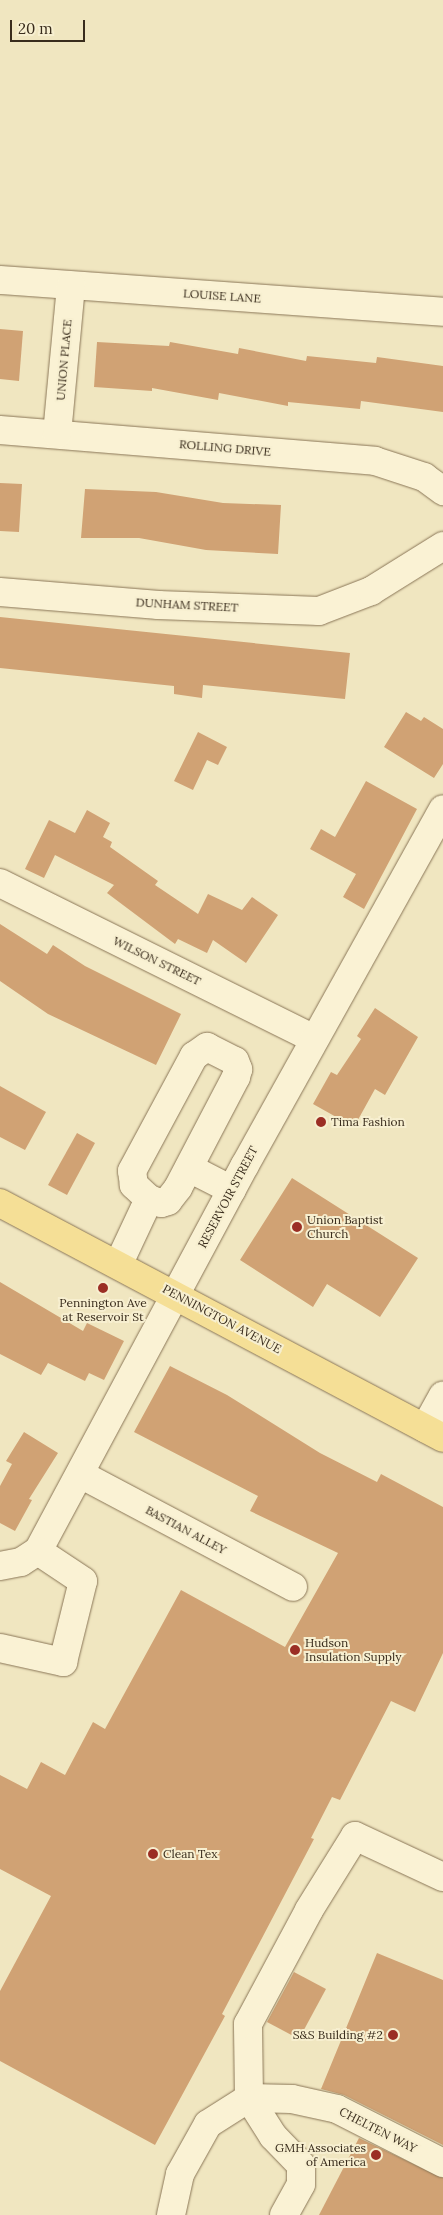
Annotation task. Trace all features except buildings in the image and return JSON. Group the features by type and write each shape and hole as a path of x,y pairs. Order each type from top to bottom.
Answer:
{"main road":[{"name":"PENNINGTON AVENUE","path":"0,1203 119,1263 434,1433"}],"street":[{"name":"LOUISE LANE","path":"0,280 443,312"},
{"name":"UNION PLACE","path":"57,434 71,286"},
{"name":"ROLLING DRIVE","path":"0,430 375,461 424,477 443,491"},
{"name":"DUNHAM STREET","path":"0,592 158,605 319,611 371,591 443,546"},
{"name":"RESERVOIR STREET","path":"38,1551 314,1039 443,809"},
{"name":"WILSON STREET","path":"0,883 314,1039"},
{"path":"207,1047 235,1062 238,1069 189,1168 168,1201 161,1203 149,1199 134,1185 132,1171 194,1056 207,1047"},
{"path":"189,1168 232,1190"},
{"path":"119,1263 149,1199"},
{"path":"434,1433 443,1396"},
{"name":"BASTIAN ALLEY","path":"80,1474 293,1587"},
{"path":"0,1566 21,1562 38,1551 83,1580 63,1662 0,1648"},
{"path":"284,2215 300,2184 301,2165 274,2136 249,2098 248,2024 309,1910 355,1836 443,1877"},
{"path":"171,2215 180,2174 208,2124 249,2098"},
{"name":"CHELTEN WAY","path":"249,2098 292,2100 337,2109 443,2163"}],"place":[{"name":"Tima Fashion","path":"321,1122"},
{"name":"Union Baptist Church","path":"297,1227"},
{"name":"Pennington Ave at Reservoir St","path":"103,1288"},
{"name":"Hudson Insulation Supply","path":"295,1650"},
{"name":"Clean Tex","path":"153,1854"},
{"name":"S&S Building #2","path":"393,2035"},
{"name":"GMH Associates of America","path":"376,2155"}]}
